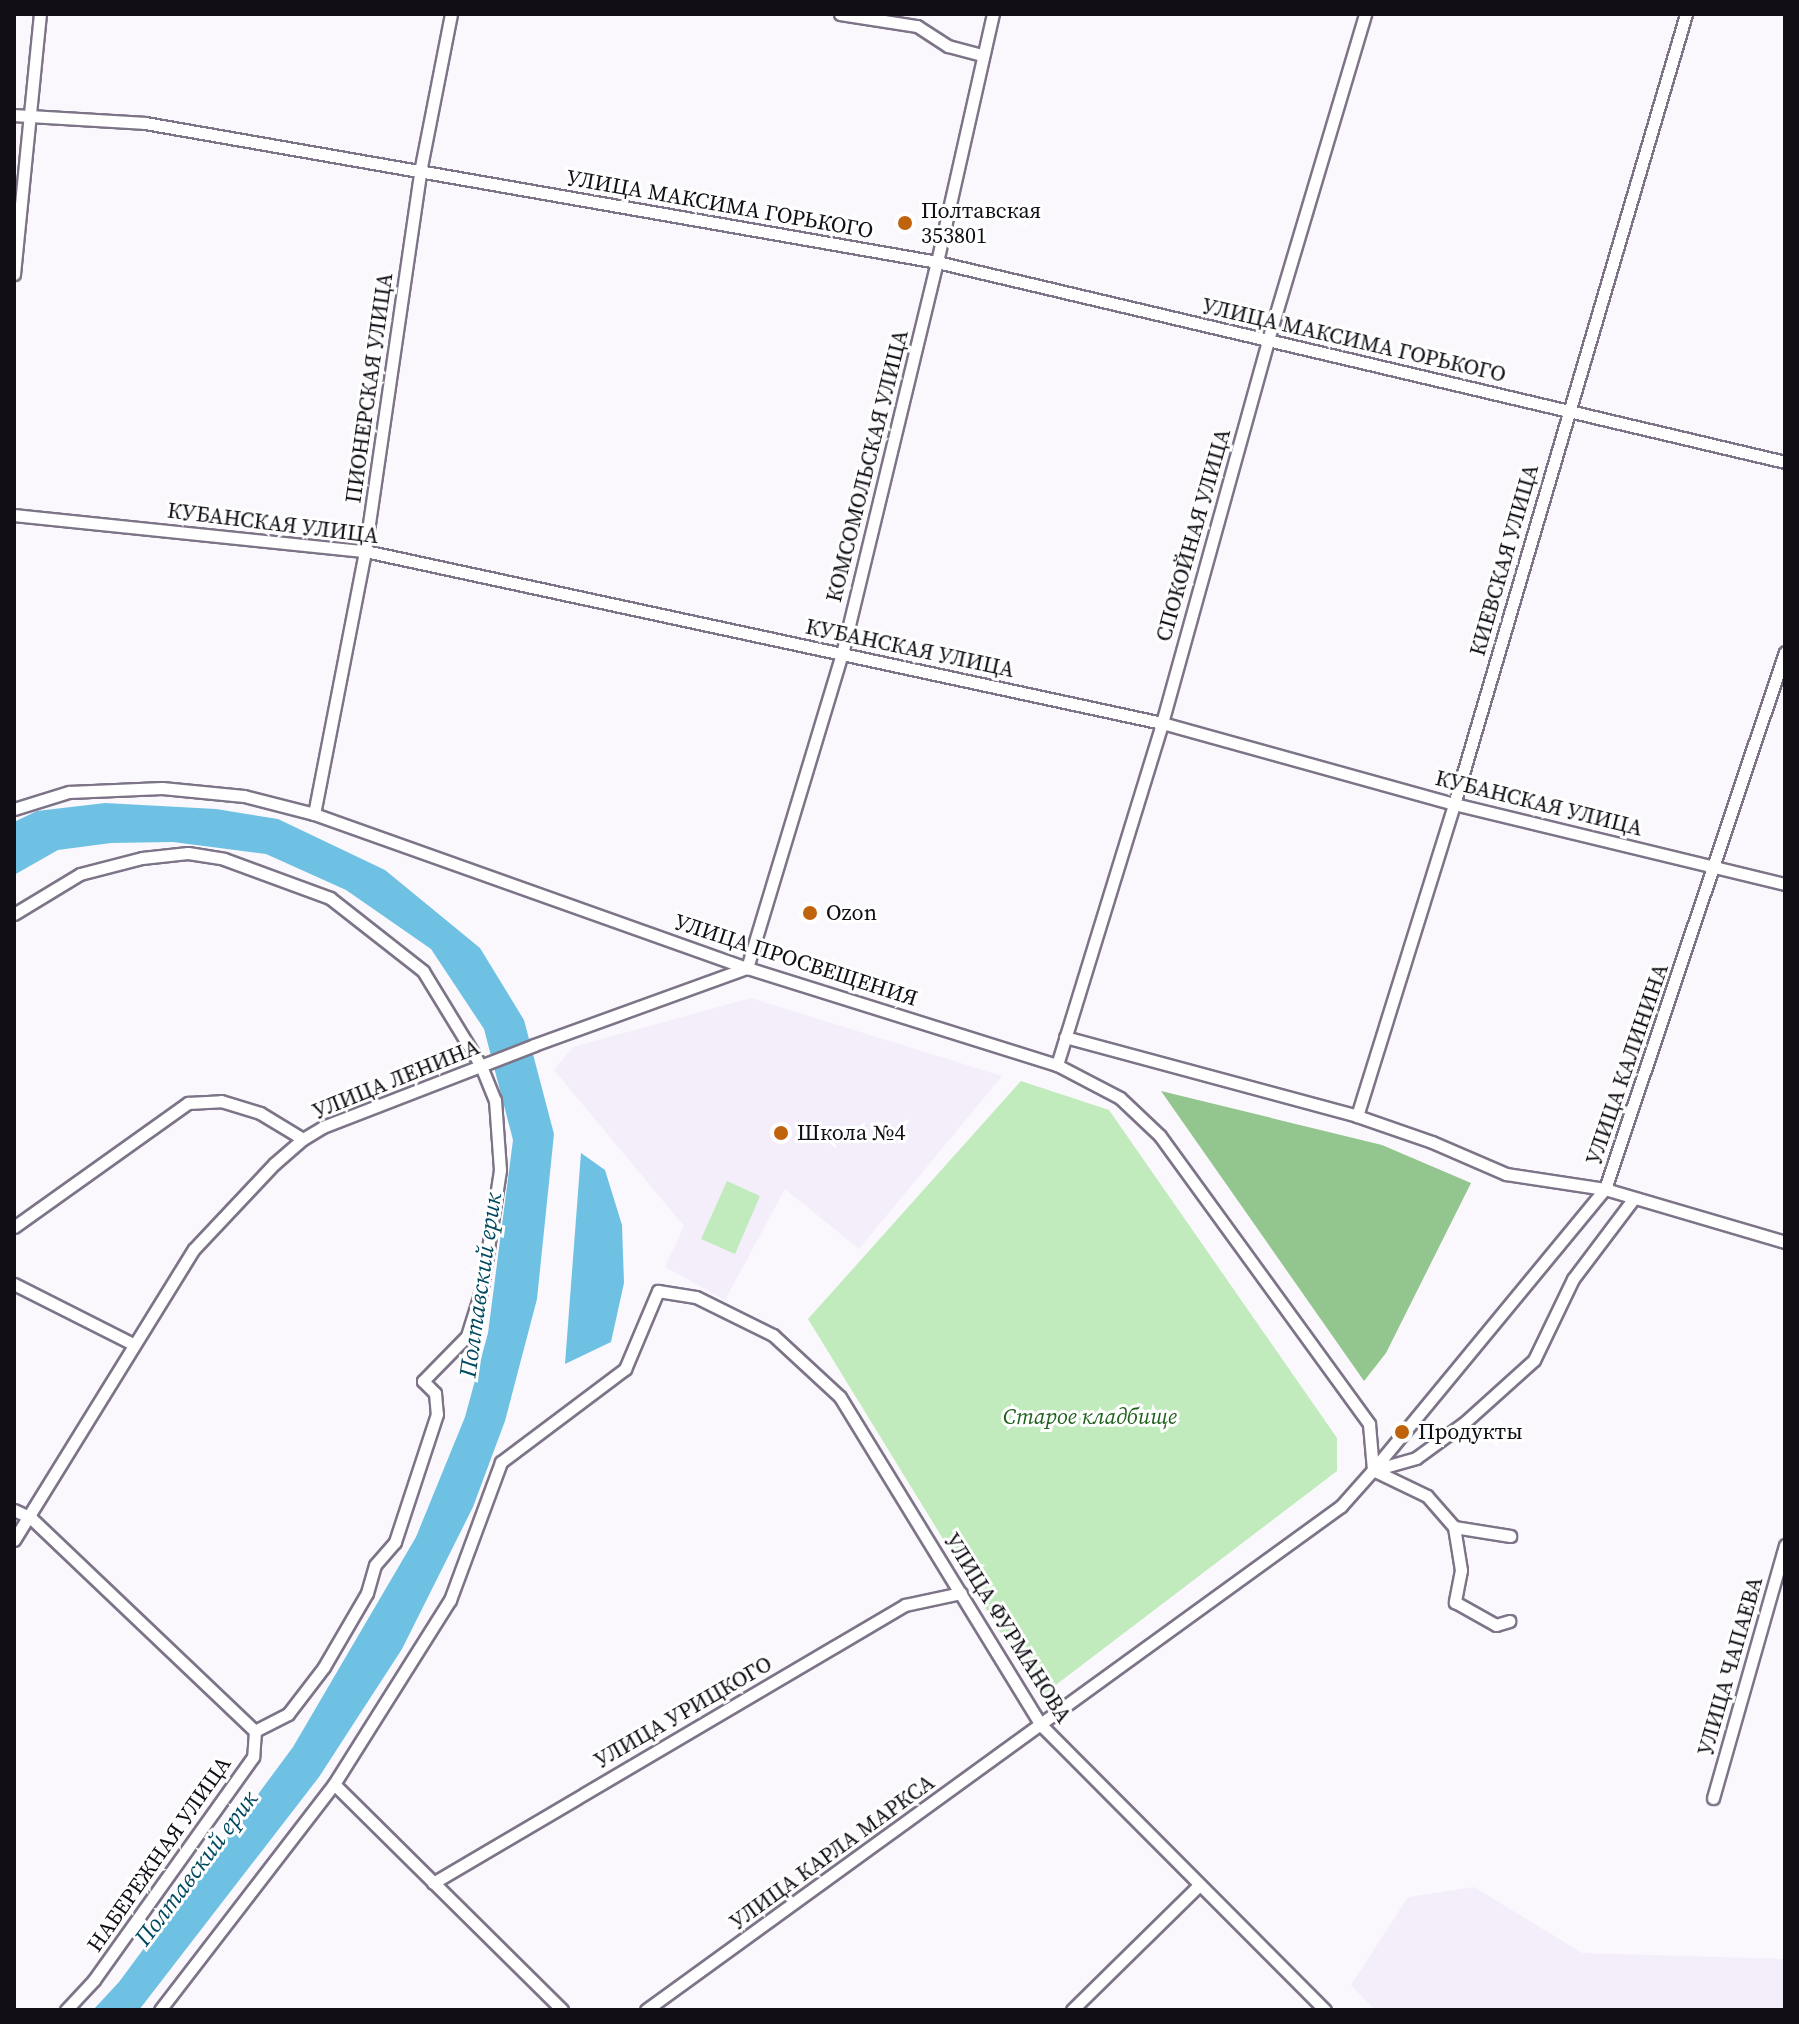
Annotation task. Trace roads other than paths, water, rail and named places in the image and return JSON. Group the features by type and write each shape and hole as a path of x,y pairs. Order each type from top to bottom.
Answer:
{"street":[{"path":"14,274 40,14"},
{"name":"ПИОНЕРСКАЯ УЛИЦА","path":"314,814 365,551 420,172 451,14"},
{"path":"840,14 917,26 948,46 982,55"},
{"name":"КОМСОМОЛЬСКАЯ УЛИЦА","path":"747,968 842,654 937,262 993,14"},
{"name":"СПОКОЙНАЯ УЛИЦА","path":"1057,1065 1162,723 1268,340 1365,14"},
{"name":"КИЕВСКАЯ УЛИЦА","path":"1357,1116 1454,804 1686,14"},
{"name":"УЛИЦА МАКСИМА ГОРЬКОГО","path":"14,115 145,123 937,262 1785,462"},
{"name":"КУБАНСКАЯ УЛИЦА","path":"14,515 365,551 1162,723 1454,804 1785,884"},
{"name":"УЛИЦА КАЛИНИНА","path":"1042,1726 1341,1506 1605,1189 1716,867 1785,652"},
{"name":"УЛИЦА ПРОСВЕЩЕНИЯ","path":"14,809 69,792 162,788 244,796 314,814 747,968 1057,1065 1120,1098 1160,1136 1369,1424 1373,1470"},
{"path":"14,914 80,874 117,864 188,853 224,859 330,898 423,971 481,1066 495,1100 500,1170 482,1288 467,1336 423,1381 435,1393 437,1414 395,1542 375,1565 367,1593 324,1667 288,1714 255,1731 31,1518 14,1510"},
{"name":"УЛИЦА ЛЕНИНА","path":"14,1540 31,1518 133,1344 194,1249 274,1164 303,1139 323,1127 534,1045 747,968"},
{"path":"1065,1037 1357,1116 1432,1142 1506,1174 1605,1189 1785,1242"},
{"path":"14,1227 188,1103 221,1101 260,1113 303,1139"},
{"path":"1373,1470 1416,1458 1464,1423 1534,1360 1573,1279 1634,1198"},
{"path":"14,1284 133,1344"},
{"name":"УЛИЦА ФУРМАНОВА","path":"334,1784 450,1600 501,1462 625,1369 658,1291 696,1297 773,1335 840,1397 1042,1726 1325,2010"},
{"path":"1373,1470 1427,1496 1454,1527 1461,1570 1455,1602 1496,1625 1509,1621"},
{"path":"1454,1527 1510,1536"},
{"name":"УЛИЦА ЧАПАЕВА","path":"1713,1798 1785,1545"},
{"name":"УЛИЦА УРИЦКОГО","path":"433,1883 905,1605 961,1593"},
{"name":"УЛИЦА КАРЛА МАРКСА","path":"646,2010 1042,1726"},
{"name":"НАБЕРЕЖНАЯ УЛИЦА","path":"66,2010 94,1980 253,1757 255,1731"},
{"path":"160,2010 334,1784 562,2010"},
{"path":"1072,2010 1199,1885"}],"water":[{"path":"105,803 216,809 278,819 385,870 480,948 524,1020 554,1134 537,1299 505,1421 473,1507 402,1649 319,1777 139,2010 93,2010 119,1982 293,1747 416,1537 465,1417 488,1333 513,1140 484,1029 431,949 346,890 266,854 173,842 111,843 58,850 14,875 14,822 37,811"},
{"path":"581,1153 605,1170 622,1225 624,1283 611,1342 565,1364"}],"place":[{"name":"Полтавская 353801","path":"905,223"},
{"name":"Ozon","path":"810,913"},
{"name":"Школа №4","path":"781,1133"},
{"name":"Продукты","path":"1402,1432"}],"water label":[{"name":"Полтавский ерик","path":"480,1285"},
{"name":"Полтавский ерик","path":"196,1868"}],"park label":[{"name":"Старое кладбище","path":"1090,1417"}]}
